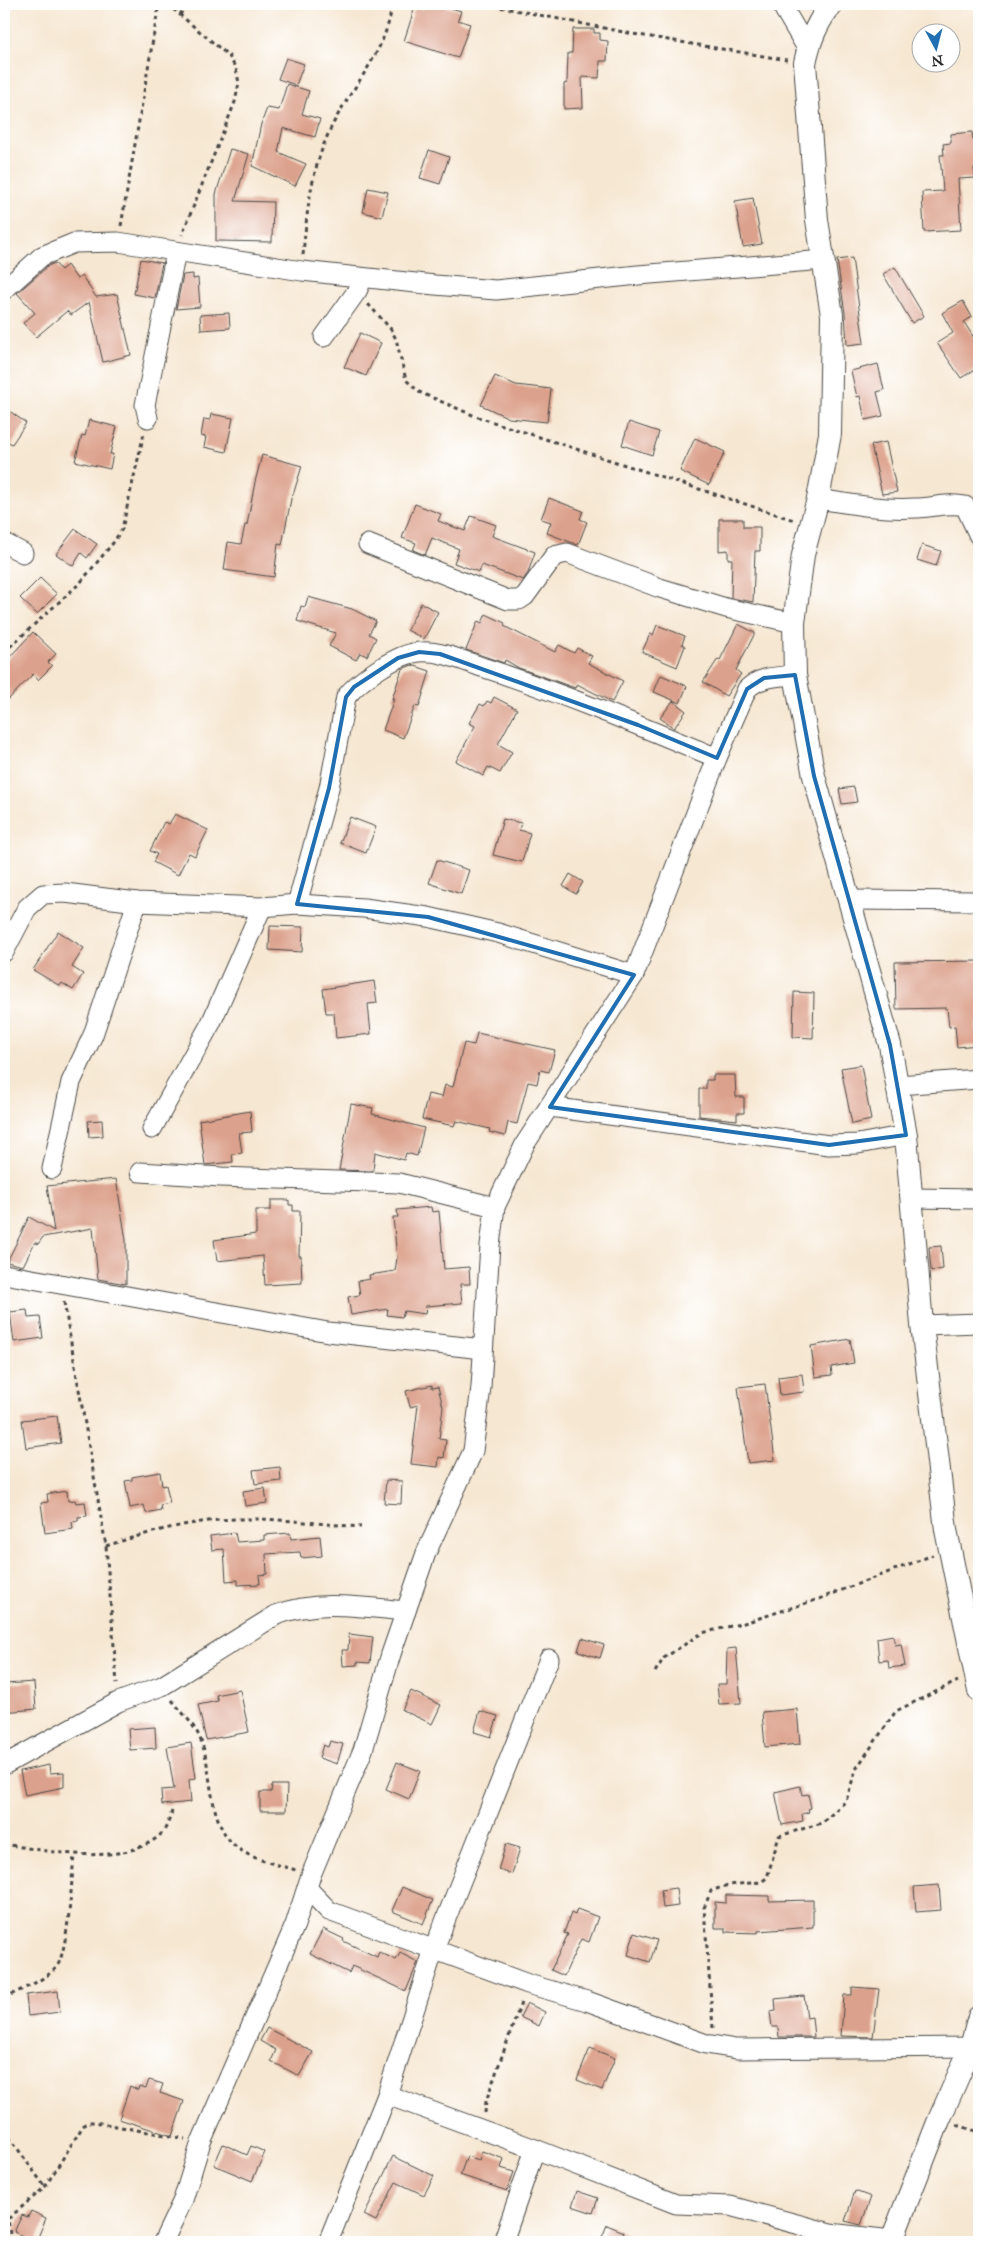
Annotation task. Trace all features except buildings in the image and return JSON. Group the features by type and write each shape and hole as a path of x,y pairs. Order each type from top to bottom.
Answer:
{"street":[{"path":"781,4 806,57 818,220 832,315 830,434 818,499 803,555 794,623 795,676 814,776 890,1045 898,1085 906,1135 922,1325 950,1549 978,1681"},
{"path":"806,57 824,13 832,4"},
{"path":"4,290 42,256 74,243 118,242 302,271 360,285 496,290 638,275 824,260"},
{"path":"148,418 144,405 176,252"},
{"path":"324,337 360,285"},
{"path":"818,499 873,508 915,508 955,504 965,506 979,536"},
{"path":"4,543 23,553"},
{"path":"368,544 508,600 519,600 525,596 554,556 567,552 660,588 726,608 794,623"},
{"path":"297,904 329,788 346,697 354,687 398,658 418,652 440,654 524,681 716,758"},
{"path":"163,2242 183,2200 201,2142 295,1926 309,1882 363,1750 426,1553 473,1451 483,1349 490,1245 495,1207 525,1144 634,975 716,758 747,689 754,682 764,678 795,676"},
{"path":"4,952 27,908 43,894 66,893 137,902 262,907 297,904 364,908 428,917 498,934 634,975"},
{"path":"850,900 979,901"},
{"path":"52,1169 71,1082 93,1034 137,902"},
{"path":"152,1128 211,1023 262,907"},
{"path":"898,1085 979,1079"},
{"path":"550,1107 829,1145 858,1144 906,1135"},
{"path":"140,1172 221,1177 399,1183 495,1207"},
{"path":"912,1198 979,1199"},
{"path":"4,1274 328,1332 483,1349"},
{"path":"922,1325 979,1323"},
{"path":"4,1765 118,1702 162,1686 276,1615 294,1609 337,1604 406,1611"},
{"path":"328,2242 387,2095 434,1949 549,1659"},
{"path":"309,1882 330,1911 528,1984 586,2001 714,2046 736,2049 975,2047"},
{"path":"387,2095 535,2149 676,2204 687,2206 730,2206 830,2233 892,2241 936,2129 975,2047 979,2017"},
{"path":"503,2242 535,2149"}],"path":[{"path":"118,242 159,4"},
{"path":"167,4 229,56 236,69 238,83 234,102 176,252"},
{"path":"180,15 186,4"},
{"path":"302,271 310,188 320,152 334,121 380,48 391,20 392,4"},
{"path":"485,4 633,34 806,57"},
{"path":"360,285 396,339 406,380 419,392 475,416 811,526"},
{"path":"4,652 80,583 113,543 124,522 148,418"},
{"path":"61,1284 106,1546 118,1702"},
{"path":"106,1546 152,1531 194,1522 239,1519 361,1527"},
{"path":"654,1672 664,1658 702,1633 744,1623 819,1599 950,1549"},
{"path":"714,2046 704,1908 711,1890 728,1885 761,1882 767,1878 779,1836 822,1823 846,1801 856,1768 896,1711 978,1681"},
{"path":"162,1686 200,1737 208,1767 216,1812 233,1844 246,1853 309,1882"},
{"path":"4,1844 74,1855 115,1853 142,1846 161,1835 174,1808"},
{"path":"4,1998 42,1979 56,1968 63,1952 74,1855"},
{"path":"484,2131 486,2101 528,1984"},
{"path":"13,2242 8,2219 45,2187 83,2126 88,2122 201,2142"},
{"path":"4,2130 45,2187"}],"highlighted area":[{"path":"419,652 440,654 638,725 717,758 747,689 764,678 795,675 814,776 890,1045 906,1135 829,1145 550,1107 634,975 428,917 297,904 329,788 346,697 354,687 398,658"}]}
